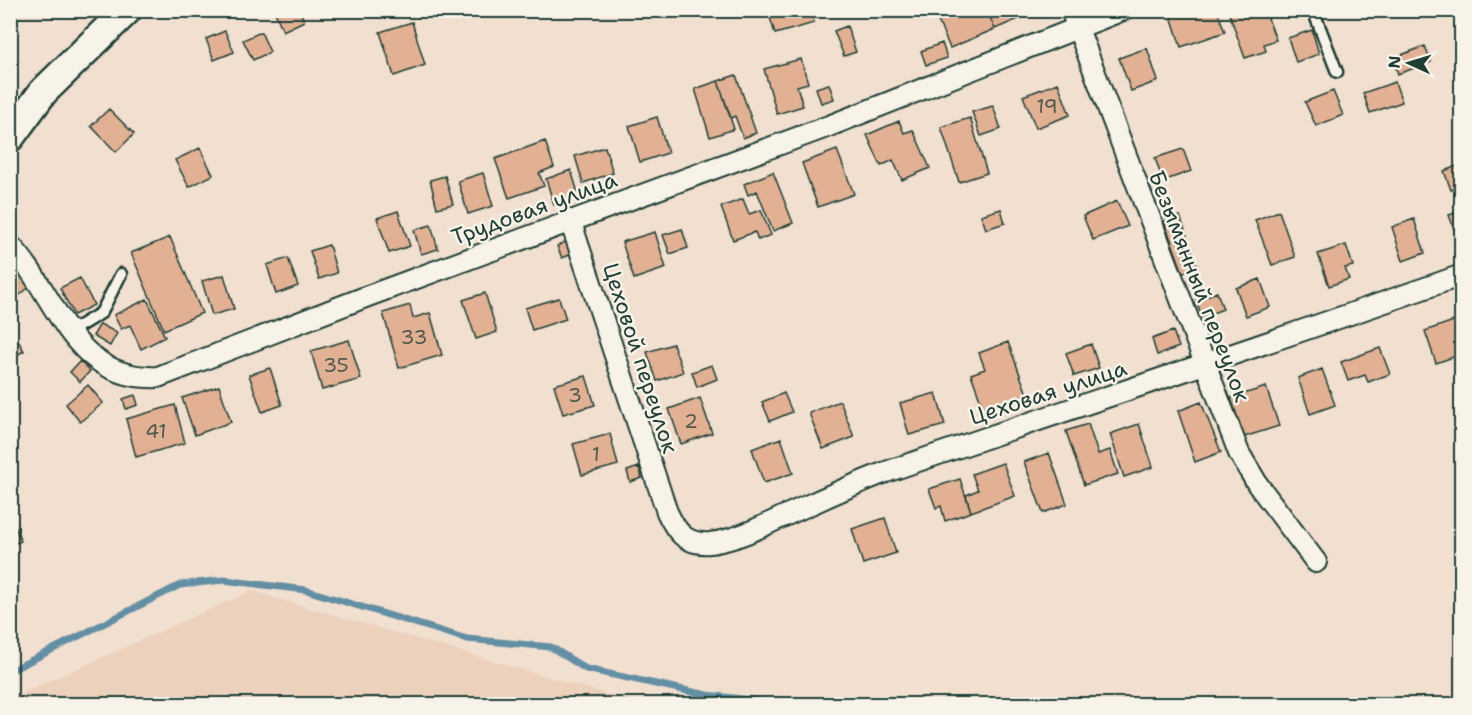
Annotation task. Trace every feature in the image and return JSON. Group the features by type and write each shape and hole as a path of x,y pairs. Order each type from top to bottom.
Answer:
{"main road":[{"path":"10,137 43,92 114,14"}],"street":[{"name":"Трудовая улица","path":"10,245 71,331 96,359 113,370 138,378 158,377 570,220 829,126 1074,19 1123,10"},
{"name":"Безымянный переулок","path":"1074,19 1239,453 1258,486 1316,562"},
{"name":"Цеховой переулок","path":"570,220 667,512"},
{"name":"Цеховая улица","path":"667,512 678,534 693,542 724,541 879,475 1205,366 1461,275"}],"lane":[{"path":"1313,10 1337,72"},
{"path":"71,331 101,313 122,274"}],"shaded area":[{"path":"251,591 641,704 11,704 11,698"}],"building":[{"path":"274,10 300,10 304,21 283,31"},
{"path":"768,10 811,10 814,23 775,34"},
{"path":"963,10 987,10 995,29 950,48 938,21"},
{"path":"987,10 1020,10 1023,17 995,29"},
{"path":"1178,10 1217,10 1225,32 1181,47 1170,13"},
{"path":"1235,10 1265,10 1276,40 1264,44 1266,51 1245,58 1229,13"},
{"path":"412,22 425,65 394,76 380,32"},
{"path":"847,26 856,52 844,56 834,31"},
{"path":"1312,30 1319,54 1296,62 1288,38"},
{"path":"225,31 234,52 214,60 206,39"},
{"path":"261,32 270,52 253,60 243,40"},
{"path":"942,43 947,58 926,65 921,51"},
{"path":"1425,46 1431,62 1398,74 1393,58"},
{"path":"1147,48 1158,81 1131,91 1119,58"},
{"path":"801,59 808,83 797,86 803,106 777,114 764,69"},
{"path":"736,75 756,133 743,138 735,116 731,118 718,81"},
{"path":"718,81 734,129 710,137 695,89"},
{"path":"1395,82 1402,102 1370,113 1363,93"},
{"path":"1058,83 1070,115 1036,128 1023,96"},
{"path":"829,84 834,99 821,103 816,88"},
{"path":"1333,91 1343,115 1316,126 1305,102"},
{"path":"993,106 1001,129 981,136 972,112"},
{"path":"109,109 134,134 116,152 91,126"},
{"path":"657,117 668,153 640,162 629,126"},
{"path":"970,118 987,173 959,182 941,127"},
{"path":"899,121 904,133 913,130 930,168 902,180 893,160 881,166 867,135"},
{"path":"545,141 554,167 539,173 544,186 509,198 495,159"},
{"path":"605,147 613,173 583,183 575,156"},
{"path":"200,148 213,175 189,187 175,160"},
{"path":"1183,149 1191,171 1163,181 1155,158"},
{"path":"837,150 854,194 818,207 802,163"},
{"path":"1462,164 1462,186 1451,190 1444,171"},
{"path":"571,170 579,196 554,205 546,179"},
{"path":"773,172 793,223 773,231 757,191 748,195 744,184"},
{"path":"483,173 493,206 468,214 458,181"},
{"path":"445,176 453,204 437,208 430,180"},
{"path":"743,199 749,214 761,210 771,235 758,240 755,232 733,240 721,207"},
{"path":"1117,201 1128,226 1093,240 1083,216"},
{"path":"1462,201 1462,230 1455,232 1449,215 1459,212 1455,203"},
{"path":"1001,209 1005,223 986,229 981,215"},
{"path":"398,211 410,246 389,253 377,218"},
{"path":"1279,211 1295,257 1272,265 1255,220"},
{"path":"1180,216 1198,268 1183,273 1164,221"},
{"path":"1414,219 1425,253 1403,261 1392,227"},
{"path":"431,225 438,249 421,254 414,230"},
{"path":"682,229 688,248 670,254 663,235"},
{"path":"655,232 666,268 634,279 622,242"},
{"path":"170,237 202,313 164,330 131,253"},
{"path":"567,241 572,254 562,258 557,246"},
{"path":"329,245 337,273 319,279 310,251"},
{"path":"1346,245 1353,266 1345,268 1349,279 1329,286 1318,254"},
{"path":"10,257 33,284 15,299 10,294"},
{"path":"288,258 298,286 276,294 267,265"},
{"path":"224,275 234,309 212,315 202,281"},
{"path":"80,278 94,305 74,315 60,288"},
{"path":"1260,279 1270,307 1246,316 1236,288"},
{"path":"1217,292 1223,309 1202,317 1196,300"},
{"path":"485,293 497,332 476,339 463,300"},
{"path":"559,298 566,319 532,330 525,308"},
{"path":"147,299 165,337 141,349 130,325 121,329 114,315"},
{"path":"410,305 413,318 430,313 442,355 399,368 383,313"},
{"path":"1462,318 1462,354 1436,363 1425,331"},
{"path":"100,324 117,333 110,346 93,336"},
{"path":"10,326 24,351 10,359"},
{"path":"1173,331 1179,347 1157,355 1152,339"},
{"path":"349,340 361,379 322,390 311,351"},
{"path":"1008,342 1027,394 984,410 971,374 985,369 979,353"},
{"path":"673,344 683,372 657,381 647,352"},
{"path":"1091,344 1099,368 1074,376 1066,353"},
{"path":"1380,348 1390,374 1368,382 1365,375 1348,381 1341,362"},
{"path":"80,361 90,371 80,382 70,372"},
{"path":"712,365 717,379 697,387 692,372"},
{"path":"270,368 282,405 262,412 249,375"},
{"path":"1322,369 1335,405 1310,414 1298,378"},
{"path":"586,376 595,405 563,414 554,385"},
{"path":"88,385 103,403 80,422 66,404"},
{"path":"219,386 231,422 195,435 182,398"},
{"path":"1266,387 1279,426 1244,437 1231,398"},
{"path":"784,393 792,412 770,421 762,402"},
{"path":"936,393 945,425 909,435 900,403"},
{"path":"135,395 138,405 126,409 123,399"},
{"path":"700,398 712,433 681,444 669,409"},
{"path":"840,401 854,437 823,449 809,413"},
{"path":"1201,402 1221,452 1195,462 1178,411"},
{"path":"175,405 185,443 136,457 126,419"},
{"path":"1088,424 1098,454 1110,450 1118,474 1084,485 1066,431"},
{"path":"1139,424 1153,467 1124,477 1110,434"},
{"path":"610,434 618,465 582,475 573,444"},
{"path":"781,438 793,473 764,483 752,449"},
{"path":"1049,453 1067,504 1043,513 1024,462"},
{"path":"1003,463 1015,496 971,512 966,495 978,490 972,474"},
{"path":"639,467 642,478 630,482 627,471"},
{"path":"960,479 971,512 945,521 941,506 936,508 929,489"},
{"path":"10,515 21,541 10,545"},
{"path":"885,518 896,553 863,564 852,529"}],"waterway":[{"path":"10,671 180,585 223,580 306,590 467,639 551,647 586,669 707,695 767,704"}]}
